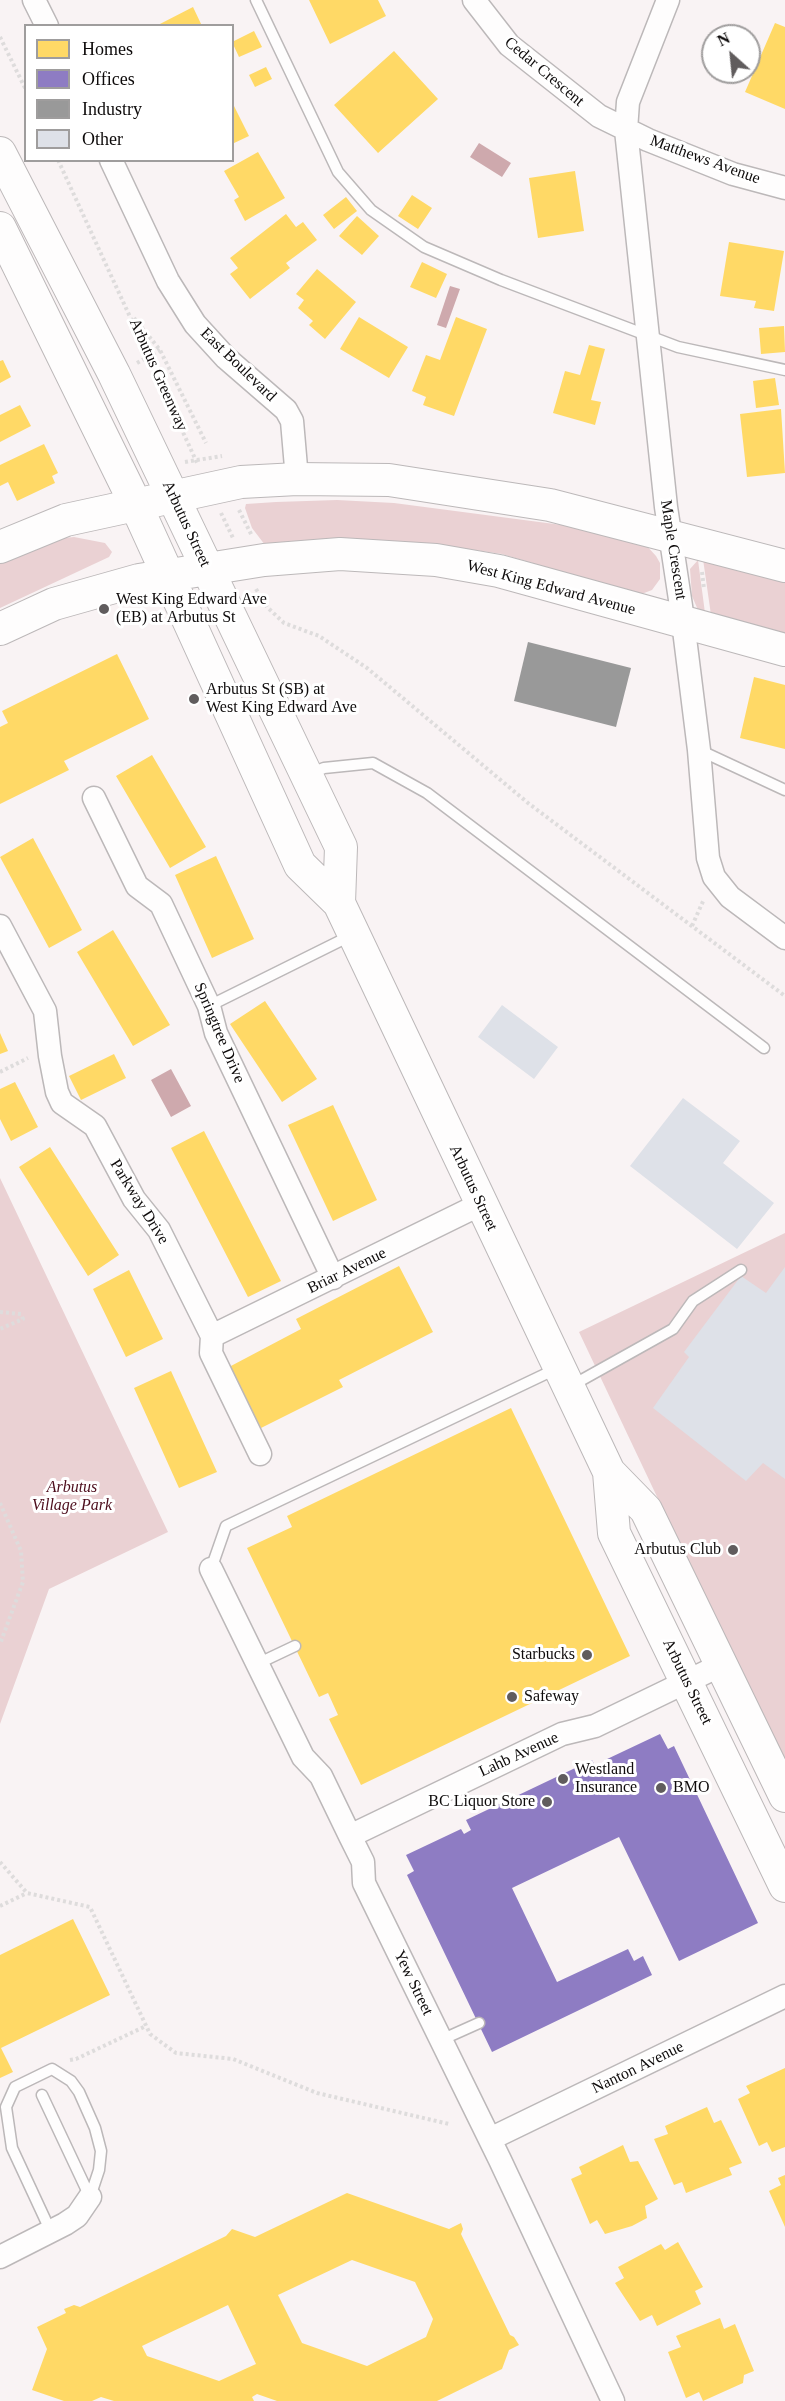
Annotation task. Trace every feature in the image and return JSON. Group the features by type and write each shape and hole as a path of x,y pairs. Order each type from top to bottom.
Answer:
{"main road":[{"name":"Arbutus Street","path":"0,153 69,282 341,848 339,903"},
{"name":"Arbutus Street","path":"0,228 135,503 300,866 339,903 609,1472 646,1510 723,1664 785,1796"},
{"path":"0,547 66,520 135,503 241,482 297,479 389,480 550,505 785,566"},
{"name":"West King Edward Avenue","path":"0,629 54,604 167,574 340,554 436,560 499,571 785,650"},
{"name":"Arbutus Street","path":"609,1472 614,1533 785,1886"}],"street":[{"path":"34,0 45,24"},
{"name":"Cedar Crescent","path":"474,0 508,45 593,112 626,130"},
{"name":"Maple Crescent","path":"668,0 628,102 626,130 669,535 699,750 708,858 714,877 729,897 785,938"},
{"name":"Matthews Avenue","path":"626,130 733,174 785,188"},
{"name":"East Boulevard","path":"112,162 168,281 195,324 226,358 286,410 293,429 297,479"},
{"name":"Springtree Drive","path":"94,798 138,886 161,904 209,1006 216,1033 333,1278"},
{"name":"Parkway Drive","path":"0,926 45,1011 50,1056 57,1092 62,1103 95,1126 134,1199 159,1230 212,1336 211,1353 260,1454"},
{"name":"Briar Avenue","path":"212,1336 481,1204"},
{"name":"Yew Street","path":"211,1569 303,1757 321,1776 363,1862 364,1883 490,2139 610,2400"},
{"name":"Lahb Avenue","path":"350,1836 562,1734 595,1726 723,1664"},
{"name":"Nanton Avenue","path":"490,2139 785,1996"},
{"path":"0,2257 51,2232 77,2216 90,2197"}],"lane":[{"path":"256,0 338,172 371,210 424,247 501,280 678,347 785,370"},
{"path":"699,750 785,790"},
{"path":"306,776 324,768 373,763 427,793 764,1048"},
{"path":"209,1006 353,934"},
{"path":"211,1569 226,1526 673,1329 693,1301 741,1270"},
{"path":"257,1664 295,1646"},
{"path":"441,2040 478,2023"},
{"path":"51,2232 12,2148 6,2108 15,2087 52,2069 60,2071 75,2087 95,2128 101,2151 99,2170 90,2197"},
{"path":"42,2095 90,2197"}],"path":[{"path":"0,37 24,86"},
{"path":"59,162 129,312"},
{"name":"Arbutus Greenway","path":"129,312 160,350 206,443"},
{"name":"Arbutus Greenway","path":"129,312 147,358 201,472"},
{"path":"133,364 160,350"},
{"path":"238,507 253,537"},
{"path":"220,511 233,540"},
{"path":"254,584 267,606 284,623 319,636 367,668 528,803 785,996"},
{"path":"0,1312 21,1314 23,1319 0,1329"},
{"path":"0,1503 21,1551 22,1582 0,1644"},
{"path":"0,1862 27,1893 90,1907 150,2034 176,2053 233,2059 318,2093 449,2124"},
{"path":"0,1906 27,1893"},
{"path":"66,2060 76,2059 147,2026"}],"green space":[{"path":"337,500 394,503 562,525 633,541 645,544 656,556 660,563 660,579 652,590 639,595 502,554 454,547 402,543 265,545 252,528 245,508 246,504"},
{"path":"74,537 105,543 112,552 109,557 0,608 0,561 54,539"},
{"path":"703,559 785,578 785,635 711,615"},
{"path":"698,560 705,613 698,610 692,596 690,569"},
{"name":"Arbutus Village Park","path":"0,1178 168,1532 49,1589 0,1724"},
{"name":"Arbutus Club","path":"785,1233 785,1767 579,1332"}],"shaded area":[{"path":"479,143 511,163 502,177 470,157"},
{"path":"450,286 460,289 446,328 437,325"},
{"path":"171,1069 191,1106 171,1117 151,1080"}],"building: Homes":[{"path":"309,0 378,0 386,16 330,44"},
{"path":"193,7 201,24 160,24"},
{"path":"775,23 785,27 785,109 745,92 748,84 761,84 761,55"},
{"path":"254,31 262,47 239,57 234,41"},
{"path":"394,51 438,99 378,153 334,105"},
{"path":"266,67 272,79 255,87 249,75"},
{"path":"234,106 249,136 234,143"},
{"path":"258,152 285,198 245,221 234,200 239,197 224,171"},
{"path":"575,171 584,231 538,238 529,178"},
{"path":"412,195 432,208 418,229 398,216"},
{"path":"346,197 357,211 334,229 323,215"},
{"path":"286,214 296,227 303,222 317,240 286,263 290,268 250,299 230,274 238,268 230,258"},
{"path":"357,216 379,236 362,255 339,236"},
{"path":"729,242 784,251 774,311 754,308 756,301 720,296"},
{"path":"422,262 447,274 436,298 410,287"},
{"path":"317,269 356,302 325,339 309,325 313,321 298,308 304,300 296,294"},
{"path":"359,317 408,347 389,378 340,349"},
{"path":"456,317 487,329 454,416 423,405 426,397 412,391 426,355 440,360"},
{"path":"784,326 785,352 761,354 759,328"},
{"path":"589,345 605,349 591,400 601,402 595,425 553,413 565,371 580,375"},
{"path":"3,360 11,377 0,383 0,361"},
{"path":"775,378 779,405 756,408 753,381"},
{"path":"20,405 31,426 0,442 0,415"},
{"path":"781,409 785,473 747,477 740,414"},
{"path":"44,444 58,473 52,476 55,483 17,501 8,482 0,486 0,465"},
{"path":"117,654 149,719 64,761 69,770 0,804 0,727 8,723 2,711"},
{"path":"754,677 785,685 785,749 740,738"},
{"path":"152,755 206,847 170,868 116,776"},
{"path":"33,838 82,930 49,948 0,857"},
{"path":"216,856 254,939 212,958 175,875"},
{"path":"113,930 170,1025 133,1046 77,952"},
{"path":"265,1001 317,1079 282,1102 230,1024"},
{"path":"0,1033 8,1051 0,1054"},
{"path":"114,1054 126,1078 81,1100 69,1076"},
{"path":"15,1082 38,1127 11,1141 0,1119 0,1089"},
{"path":"333,1105 377,1200 333,1221 288,1125"},
{"path":"204,1131 281,1281 248,1297 171,1148"},
{"path":"50,1147 119,1255 88,1276 19,1167"},
{"path":"399,1266 433,1332 339,1380 343,1387 261,1428 229,1367 301,1329 296,1319"},
{"path":"129,1270 163,1339 126,1357 93,1289"},
{"path":"171,1371 217,1472 179,1488 134,1388"},
{"path":"511,1408 630,1656 361,1785 329,1719 338,1715 328,1693 319,1697 247,1548 292,1527 287,1516"},
{"path":"73,1919 110,1995 1,2048 13,2072 0,2078 0,1955"},
{"path":"785,2068 785,2147 772,2152 767,2142 759,2146 738,2099 750,2093 746,2086"},
{"path":"707,2107 714,2123 721,2120 742,2163 729,2168 732,2175 686,2193 682,2182 674,2185 654,2139 668,2134 665,2126"},
{"path":"623,2145 630,2162 638,2161 658,2199 645,2206 647,2218 632,2226 605,2234 597,2220 590,2224 571,2179 582,2174 579,2167"},
{"path":"785,2175 785,2227 769,2191 781,2185 778,2178"},
{"path":"347,2193 449,2229 461,2223 463,2229 461,2234 510,2335 519,2345 509,2350 502,2369 437,2401 277,2401 257,2394 252,2397 254,2401 114,2401 101,2397 92,2401 64,2401 32,2390 47,2349 37,2327 66,2313 64,2309 74,2305 80,2307 226,2236 232,2229 255,2237","holes":["352,2260 415,2282 433,2319 426,2337 367,2366 302,2343 278,2295","228,2305 256,2364 219,2381 147,2356 142,2346"]},
{"path":"678,2242 703,2287 695,2291 701,2304 657,2326 652,2315 640,2321 615,2283 624,2278 618,2267 661,2244 665,2250"},
{"path":"720,2318 724,2329 735,2324 754,2371 744,2375 743,2383 703,2401 699,2392 686,2398 668,2352 681,2347 676,2336"}],"building: Offices":[{"path":"660,1734 668,1749 674,1746 758,1923 679,1961 619,1837 512,1888 557,1982 628,1949 634,1961 643,1956 652,1975 492,2052 407,1875 414,1871 406,1855 461,1829 464,1834 471,1830 466,1820 592,1760 597,1770 607,1765 605,1760"}],"building: Industry":[{"path":"528,642 631,668 616,727 514,701"}],"building: Other":[{"path":"502,1005 558,1047 534,1079 478,1037"},
{"path":"683,1098 740,1141 723,1163 774,1203 737,1249 630,1166"},
{"path":"785,1267 785,1479 763,1463 746,1481 653,1408 689,1357 684,1352 741,1276 766,1293"}],"place":[{"name":"West King Edward Ave (EB) at Arbutus St","path":"104,609"},
{"name":"Arbutus St (SB) at West King Edward Ave","path":"194,699"},
{"name":"Arbutus Club","path":"733,1550"},
{"name":"Starbucks","path":"587,1655"},
{"name":"Safeway","path":"512,1697"},
{"name":"Westland Insurance","path":"563,1779"},
{"name":"BMO","path":"661,1788"},
{"name":"BC Liquor Store","path":"547,1802"}]}
